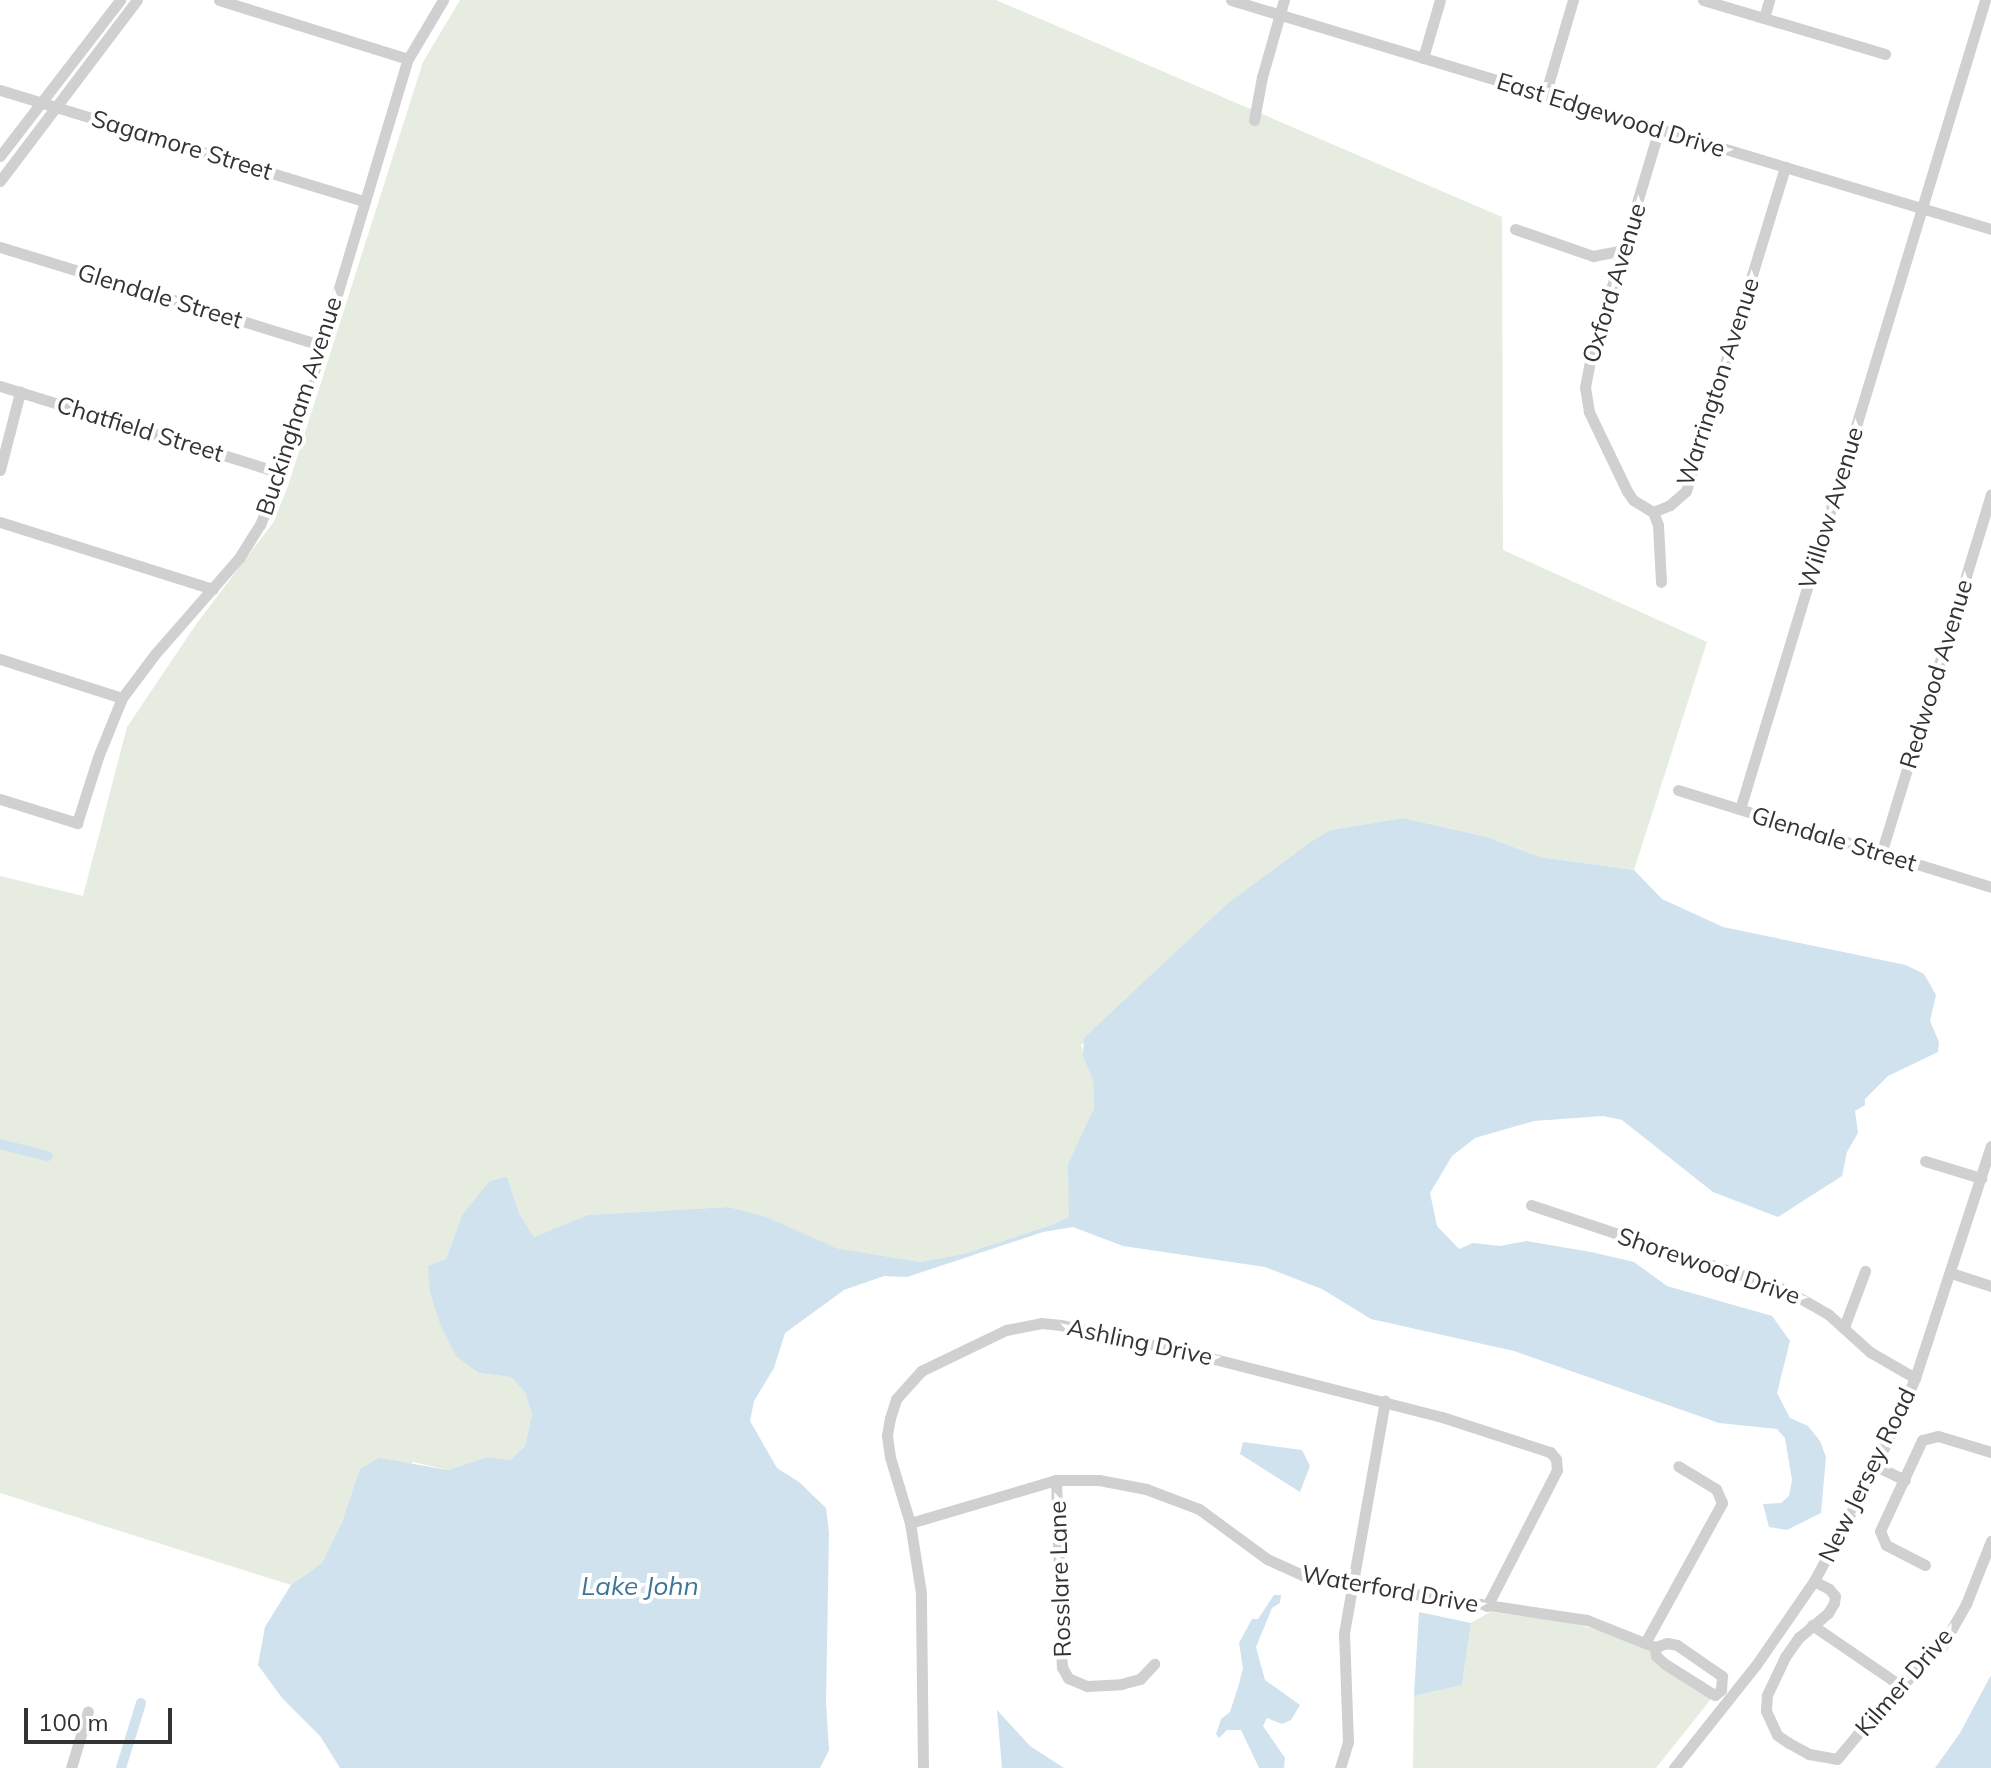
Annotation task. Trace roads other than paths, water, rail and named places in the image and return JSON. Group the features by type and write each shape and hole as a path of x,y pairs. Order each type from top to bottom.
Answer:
{"street":[{"path":"0,156 120,0"},
{"path":"0,181 137,0"},
{"path":"219,0 408,59"},
{"name":"Buckingham Avenue","path":"0,799 77,823 98,757 122,698 251,541 272,500 281,473 408,59 443,0"},
{"name":"East Edgewood Drive","path":"1231,0 1991,229"},
{"path":"1254,120 1262,77 1284,0"},
{"path":"1423,58 1440,0"},
{"path":"1545,95 1573,0"},
{"path":"1703,0 1885,54"},
{"path":"1764,18 1769,0"},
{"name":"Willow Avenue","path":"1740,809 1985,0"},
{"name":"Sagamore Street","path":"0,90 363,201"},
{"name":"Oxford Avenue","path":"1653,512 1633,500 1627,491 1598,435 1586,399 1589,365 1659,130"},
{"name":"Warrington Avenue","path":"1661,582 1658,525 1653,512 1670,505 1686,491 1785,167"},
{"path":"1515,229 1584,255 1599,256 1624,250"},
{"name":"Glendale Street","path":"0,247 320,345"},
{"name":"Chatfield Street","path":"0,386 281,473"},
{"path":"0,470 20,392"},
{"name":"Redwood Avenue","path":"1881,854 1991,494"},
{"path":"0,522 213,589"},
{"path":"0,659 122,698"},
{"name":"Glendale Street","path":"1678,790 1991,887"},
{"name":"New Jersey Road","path":"1674,1768 1726,1694 1814,1581 1876,1466 1915,1378 1991,1146"},
{"path":"1925,1161 1981,1178"},
{"name":"Shorewood Drive","path":"1531,1205 1784,1289 1811,1302 1870,1352 1915,1378"},
{"path":"1844,1327 1865,1271"},
{"path":"1951,1273 1991,1286"},
{"name":"Ashling Drive","path":"923,1768 921,1593 910,1523 887,1435 896,1399 921,1371 1006,1330 1041,1323 1074,1327 1385,1401 1550,1452 1556,1459 1557,1470 1487,1606"},
{"path":"1340,1768 1348,1732 1344,1633 1355,1583 1357,1542 1385,1401"},
{"path":"1925,1565 1882,1541 1880,1531 1926,1437 1938,1436 1991,1452"},
{"path":"1650,1645 1722,1503 1716,1489 1678,1466"},
{"path":"1876,1466 1905,1480"},
{"name":"Waterford Drive","path":"910,1523 1056,1480 1099,1480 1168,1495 1215,1518 1250,1548 1287,1571 1309,1578 1587,1620 1650,1645 1677,1645 1722,1676 1726,1694 1715,1695 1665,1664 1650,1645"},
{"name":"Rosslare Lane","path":"1056,1480 1062,1667 1068,1678 1087,1686 1121,1684 1140,1679 1154,1664"},
{"name":"Kilmer Drive","path":"1814,1581 1835,1596 1828,1613 1812,1625 1785,1657 1767,1695 1770,1724 1789,1743 1809,1754 1837,1759 1901,1686 1941,1648 1966,1604 1991,1541"},
{"path":"1812,1625 1901,1686"},
{"path":"71,1768 88,1711"}],"water":[{"name":"Lake John","path":"1403,818 1487,837 1540,857 1634,870 1662,899 1723,927 1906,965 1924,974 1936,995 1930,1021 1939,1042 1938,1052 1888,1076 1865,1099 1865,1105 1855,1111 1858,1133 1847,1152 1842,1176 1778,1217 1713,1192 1622,1120 1603,1116 1534,1121 1475,1138 1452,1156 1430,1193 1437,1226 1459,1249 1473,1243 1500,1246 1526,1241 1591,1252 1634,1262 1667,1286 1772,1316 1790,1341 1777,1393 1790,1418 1808,1426 1820,1441 1826,1457 1821,1513 1787,1530 1769,1527 1763,1504 1781,1503 1789,1496 1792,1480 1785,1438 1777,1429 1719,1423 1514,1351 1371,1319 1322,1289 1265,1267 1123,1246 1073,1227 1043,1232 907,1277 884,1276 844,1290 785,1333 774,1368 754,1401 750,1421 777,1468 799,1482 826,1508 829,1532 826,1703 829,1750 820,1768 340,1768 320,1736 282,1698 258,1665 265,1627 291,1585 322,1563 343,1520 360,1469 379,1458 448,1470 487,1457 510,1460 525,1446 532,1414 525,1392 511,1377 479,1373 457,1357 441,1327 430,1292 428,1266 446,1259 462,1215 490,1181 507,1177 519,1213 534,1237 587,1215 728,1207 766,1217 836,1248 920,1262 963,1254 1051,1225 1069,1217 1068,1164 1094,1108 1093,1080 1083,1056 1084,1038 1228,903 1311,842 1331,830"},
{"path":"1243,1442 1302,1450 1310,1466 1300,1492 1240,1454"},
{"path":"1274,1595 1281,1595 1280,1603 1272,1608 1256,1647 1265,1680 1300,1705 1291,1720 1282,1724 1267,1718 1263,1726 1285,1758 1284,1768 1259,1768 1241,1730 1227,1730 1219,1738 1216,1734 1221,1719 1230,1712 1239,1684 1243,1668 1239,1643 1252,1619 1258,1619"},
{"path":"1419,1612 1471,1623 1462,1685 1414,1696"},
{"path":"1991,1675 1991,1768 1935,1768 1960,1733"},
{"path":"997,1710 1030,1746 1064,1768 1002,1768"}],"waterway":[{"path":"0,1144 47,1156"},
{"path":"121,1768 141,1703"}]}
